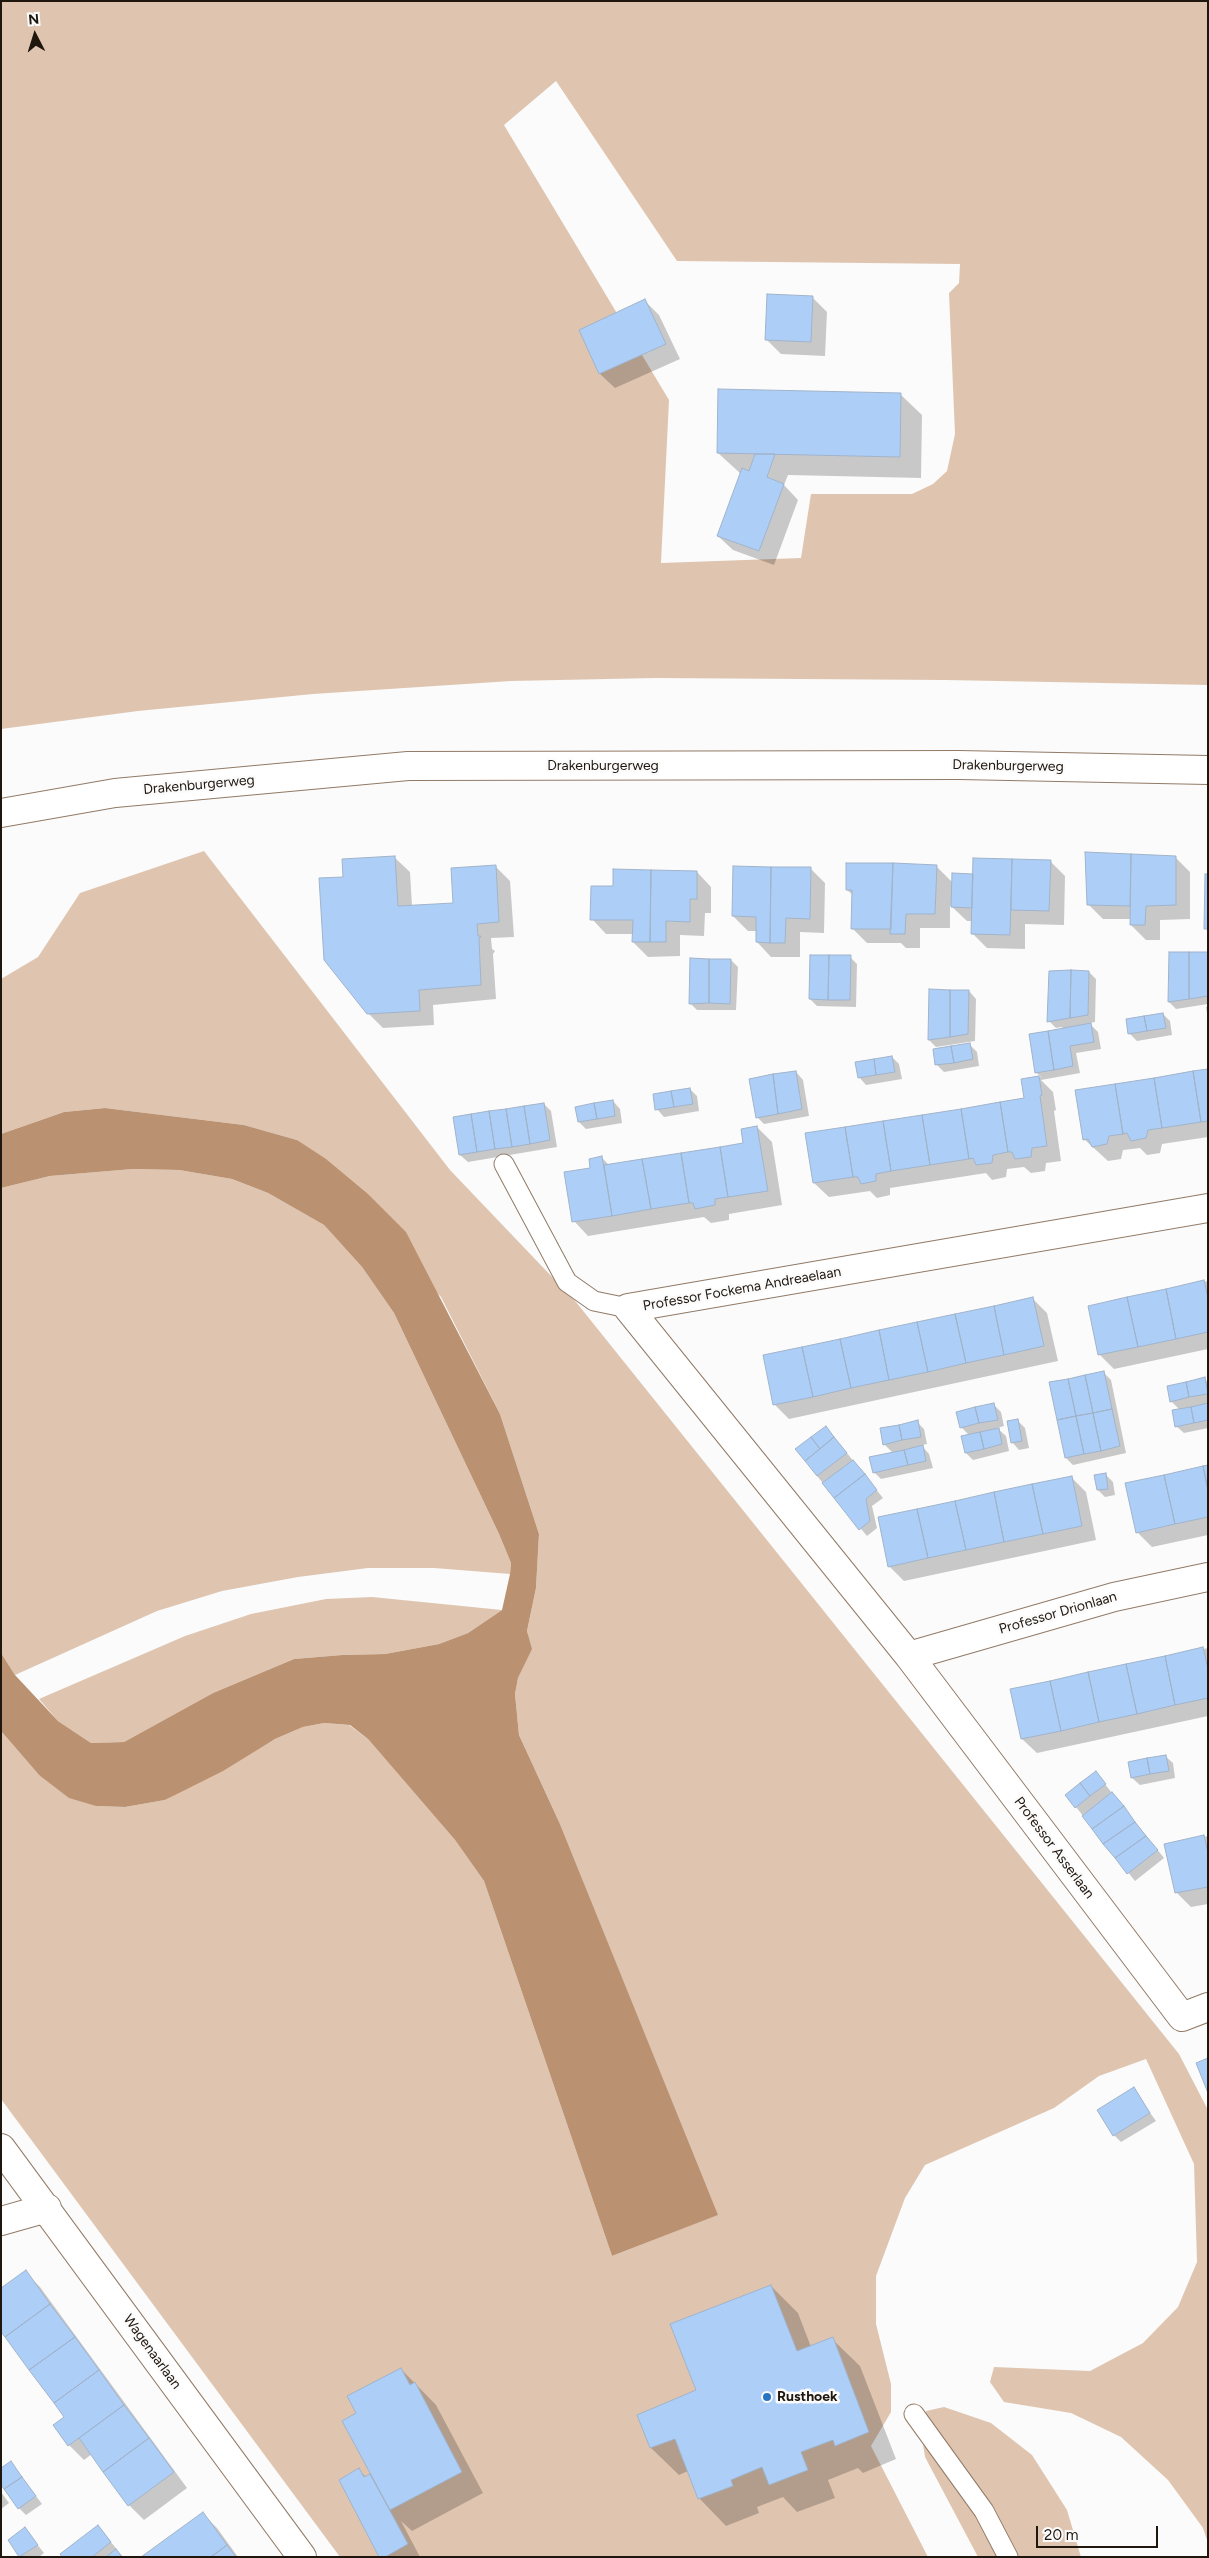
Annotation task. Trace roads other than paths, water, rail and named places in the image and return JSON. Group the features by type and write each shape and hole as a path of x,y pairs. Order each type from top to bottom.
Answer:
{"street":[{"name":"Drakenburgerweg","path":"1,813 115,792 408,766 959,764 1208,770"},
{"name":"Professor Fockema Andreaelaan","path":"909,1656 628,1308 1208,1208"},
{"name":"Professor Drionlaan","path":"909,1656 1114,1597 1208,1577"},
{"name":"Professor Asserlaan","path":"909,1656 1182,2017 1208,2007"},
{"name":"Wagenaarlaan","path":"1,2148 302,2557"},
{"path":"1,2221 47,2208"}],"lane":[{"path":"504,1164 567,1282 594,1301 628,1308"},
{"path":"914,2414 984,2511 1008,2557"}],"place":[{"name":"Rusthoek","path":"767,2397"}]}
